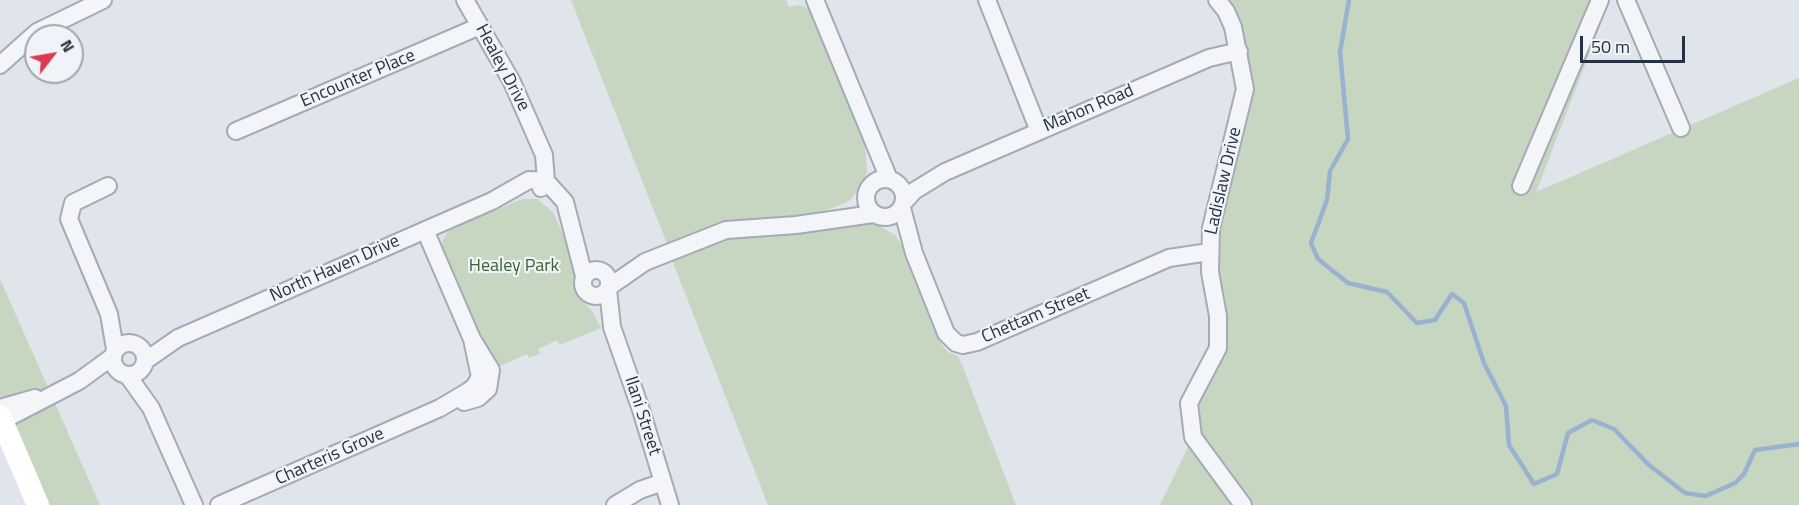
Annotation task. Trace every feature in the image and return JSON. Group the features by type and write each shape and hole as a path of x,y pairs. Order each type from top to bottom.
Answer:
{"main road":[{"path":"1,417 38,505"},
{"path":"0,455 21,505"}],"street":[{"path":"0,64 37,32 103,0"},
{"name":"Healey Drive","path":"465,0 512,82 536,137 540,184"},
{"path":"814,0 869,137 881,184"},
{"path":"987,0 1039,130"},
{"name":"Ladislaw Drive","path":"1217,0 1231,19 1244,81 1243,100 1211,228 1210,272 1218,316 1218,348 1189,403 1193,437 1243,505"},
{"path":"1521,186 1600,0"},
{"path":"1626,0 1681,128"},
{"name":"Encounter Place","path":"235,131 480,26"},
{"name":"Mahon Road","path":"903,205 914,191 942,174 1209,58 1239,51"},
{"name":"Mahon Road","path":"832,218 881,184 942,174"},
{"path":"540,184 570,223 595,272 607,275 608,288 602,295 590,295 583,285 595,272"},
{"name":"North Haven Drive","path":"1,417 79,381 134,361 178,338 492,201 526,191 540,184"},
{"path":"881,184 903,191 903,205 894,216 879,216 866,204 881,184"},
{"path":"108,186 79,199 70,207 71,227 109,314 134,361 151,408 194,505"},
{"name":"Chettam Street","path":"903,205 914,253 946,333 956,343 963,345 977,342 1169,258 1209,252"},
{"name":"Mahon Road","path":"595,272 645,262 726,230 796,225 832,218 879,216"},
{"name":"Chettam Street","path":"879,216 914,253"},
{"name":"Charteris Grove","path":"219,505 440,408 478,398 488,389 491,370 472,339 425,230"},
{"name":"Mahon Road","path":"608,288 645,262"},
{"name":"Ilani Street","path":"608,288 612,327 666,493"},
{"name":"Ilani Street","path":"590,295 612,327"},
{"path":"109,314 114,367 134,361"},
{"name":"North Haven Drive","path":"79,381 122,344 134,361"},
{"path":"621,502 666,493"}],"green space":[{"path":"571,0 786,0 789,7 799,5 810,9 865,145 867,172 861,186 849,201 825,211 792,217 725,221 667,244"},
{"path":"1228,0 1610,0 1536,192 1799,78 1799,505 1160,505 1193,437 1189,403 1218,329 1227,325 1217,261 1218,231 1252,91 1240,19"},
{"name":"Healey Park","path":"522,199 537,199 553,212 572,254 574,290 592,311 601,328 560,345 557,340 538,349 540,354 529,358 527,354 498,367 475,324 443,252 442,241 449,230"},
{"path":"869,220 895,235 903,247 942,345 948,352 958,356 962,365 1016,505 768,505 672,260 725,239"},
{"path":"0,279 100,505 47,505 0,395"}],"waterway":[{"path":"1349,0 1340,52 1348,139 1330,171 1327,200 1311,243 1318,259 1348,283 1387,292 1417,323 1435,320 1452,294 1464,303 1484,363 1506,406 1509,445 1534,484 1557,474 1568,433 1592,420 1614,429 1649,465 1685,493 1706,496 1735,483 1744,474 1755,450 1799,444"}]}
